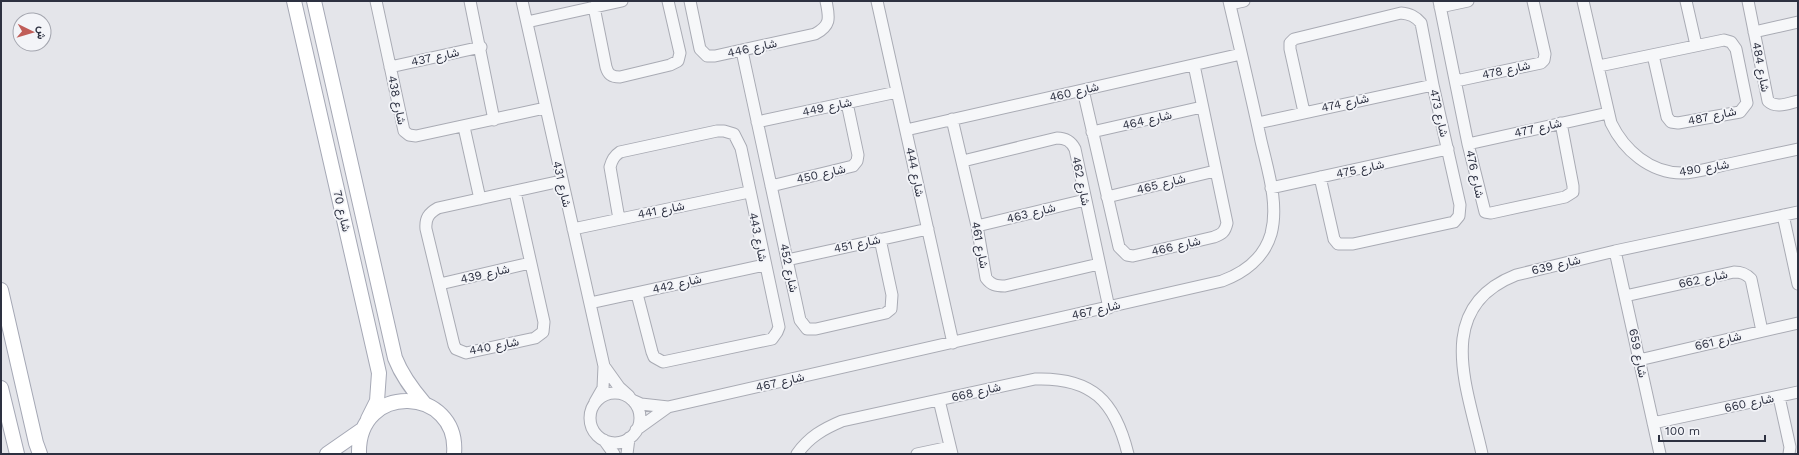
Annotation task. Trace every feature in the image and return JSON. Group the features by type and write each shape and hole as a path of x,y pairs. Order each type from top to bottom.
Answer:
{"main road":[{"name":"شارع 70","path":"294,1 379,373 377,401 365,424"},
{"name":"شارع 70","path":"314,1 395,358 401,373 408,384 424,403"},
{"path":"1,290 36,443 40,454"},
{"path":"1,388 17,454"},
{"path":"327,454 365,424 379,409 393,402 408,400 424,403 436,410 446,421 452,434 454,454"},
{"path":"359,454 359,443 365,424"}],"street":[{"name":"شارع 438","path":"376,1 404,131 408,135 416,136 464,127 545,108"},
{"path":"470,1 481,47 494,120"},
{"name":"شارع 431","path":"522,1 561,181 604,366 603,388 595,402"},
{"path":"527,22 622,1"},
{"path":"594,7 608,74 613,77 620,78 670,65 678,61 680,53 668,1"},
{"name":"شارع 446","path":"690,1 700,49 707,56 742,51 820,32 828,24 829,18 826,1"},
{"name":"شارع 444","path":"877,1 953,343"},
{"path":"1230,3 1244,1"},
{"path":"1440,4 1468,1"},
{"name":"شارع 478","path":"1456,81 1541,63 1544,60 1545,54 1533,1"},
{"name":"شارع 490","path":"1584,1 1608,113 1616,133 1635,156 1644,162 1670,172 1681,173 1697,171 1798,149"},
{"path":"1686,1 1696,45"},
{"name":"شارع 484","path":"1748,1 1768,101 1772,105 1777,106 1798,101"},
{"name":"شارع 467","path":"631,399 641,404 668,407 1110,308 1222,281 1233,277 1247,268 1256,261 1270,236 1274,216 1272,188 1230,3"},
{"name":"شارع 476","path":"1440,4 1468,144 1484,212 1491,214 1565,197 1573,192 1561,123"},
{"name":"شارع 473","path":"1304,112 1290,43 1294,39 1401,13 1415,17 1421,23 1433,85 1460,205 1459,216 1454,222 1353,244 1338,244 1334,239 1320,177"},
{"path":"1754,32 1798,22"},
{"name":"شارع 487","path":"1599,66 1724,40 1731,42 1736,49 1746,103 1740,112 1678,123 1671,122 1666,117 1652,55"},
{"name":"شارع 437","path":"390,67 481,47"},
{"name":"شارع 452","path":"742,51 800,320 808,329 816,329 886,313 891,309 892,295 880,239"},
{"name":"شارع 460","path":"906,130 1241,54"},
{"name":"شارع 466","path":"1083,90 1119,248 1127,254 1133,256 1214,237 1222,234 1226,229 1227,223 1194,65"},
{"name":"شارع 474","path":"1258,123 1433,85"},
{"name":"شارع 449","path":"757,122 897,92"},
{"name":"شارع 450","path":"771,186 853,166 857,161 858,155 847,103"},
{"name":"شارع 464","path":"1092,132 1202,107"},
{"name":"شارع 477","path":"1468,144 1608,113"},
{"name":"شارع 461","path":"952,120 963,161 977,226 986,278 993,285 1005,286 1099,264"},
{"path":"464,127 480,199"},
{"name":"شارع 443","path":"619,219 610,167 612,159 620,152 717,131 724,131 734,134 739,142 764,264 779,327 772,339 672,361 658,360 654,357 652,352 637,294"},
{"name":"شارع 462","path":"963,161 1057,138 1068,140 1072,143 1075,149 1099,264 1110,308"},
{"name":"شارع 475","path":"1272,188 1448,149"},
{"name":"شارع 465","path":"1107,197 1215,171"},
{"name":"شارع 440","path":"515,192 544,328 543,332 535,338 466,353 460,351 454,345 426,229 428,216 431,212 438,208 561,181"},
{"name":"شارع 441","path":"573,229 749,192"},
{"name":"شارع 463","path":"977,226 1085,200"},
{"name":"شارع 639","path":"1482,454 1464,377 1461,354 1462,339 1466,322 1479,299 1490,288 1503,280 1516,275 1798,212"},
{"path":"1783,215 1798,284"},
{"name":"شارع 451","path":"787,260 928,229"},
{"name":"شارع 659","path":"1615,252 1660,454"},
{"name":"شارع 439","path":"440,284 530,263"},
{"name":"شارع 442","path":"590,303 637,294 764,264"},
{"name":"شارع 662","path":"1625,296 1734,272 1740,272 1746,274 1750,279 1762,331"},
{"name":"شارع 661","path":"1639,360 1798,324"},
{"name":"شارع 431","path":"604,366 619,387 631,399"},
{"name":"شارع 668","path":"797,454 818,432 842,421 1035,379 1067,380 1084,386 1095,393 1116,416 1123,432 1128,454"},
{"name":"شارع 660","path":"1653,422 1798,392"},
{"path":"614,454 604,440 597,435 592,428 590,419 591,410 595,402 602,396 611,393 621,393 631,399 639,411 639,424 633,434 627,454"},
{"path":"1779,397 1790,447 1789,454"},
{"path":"917,454 951,450 939,400"},
{"name":"شارع 467","path":"633,434 668,407"},
{"path":"604,440 617,443 633,434"}]}
